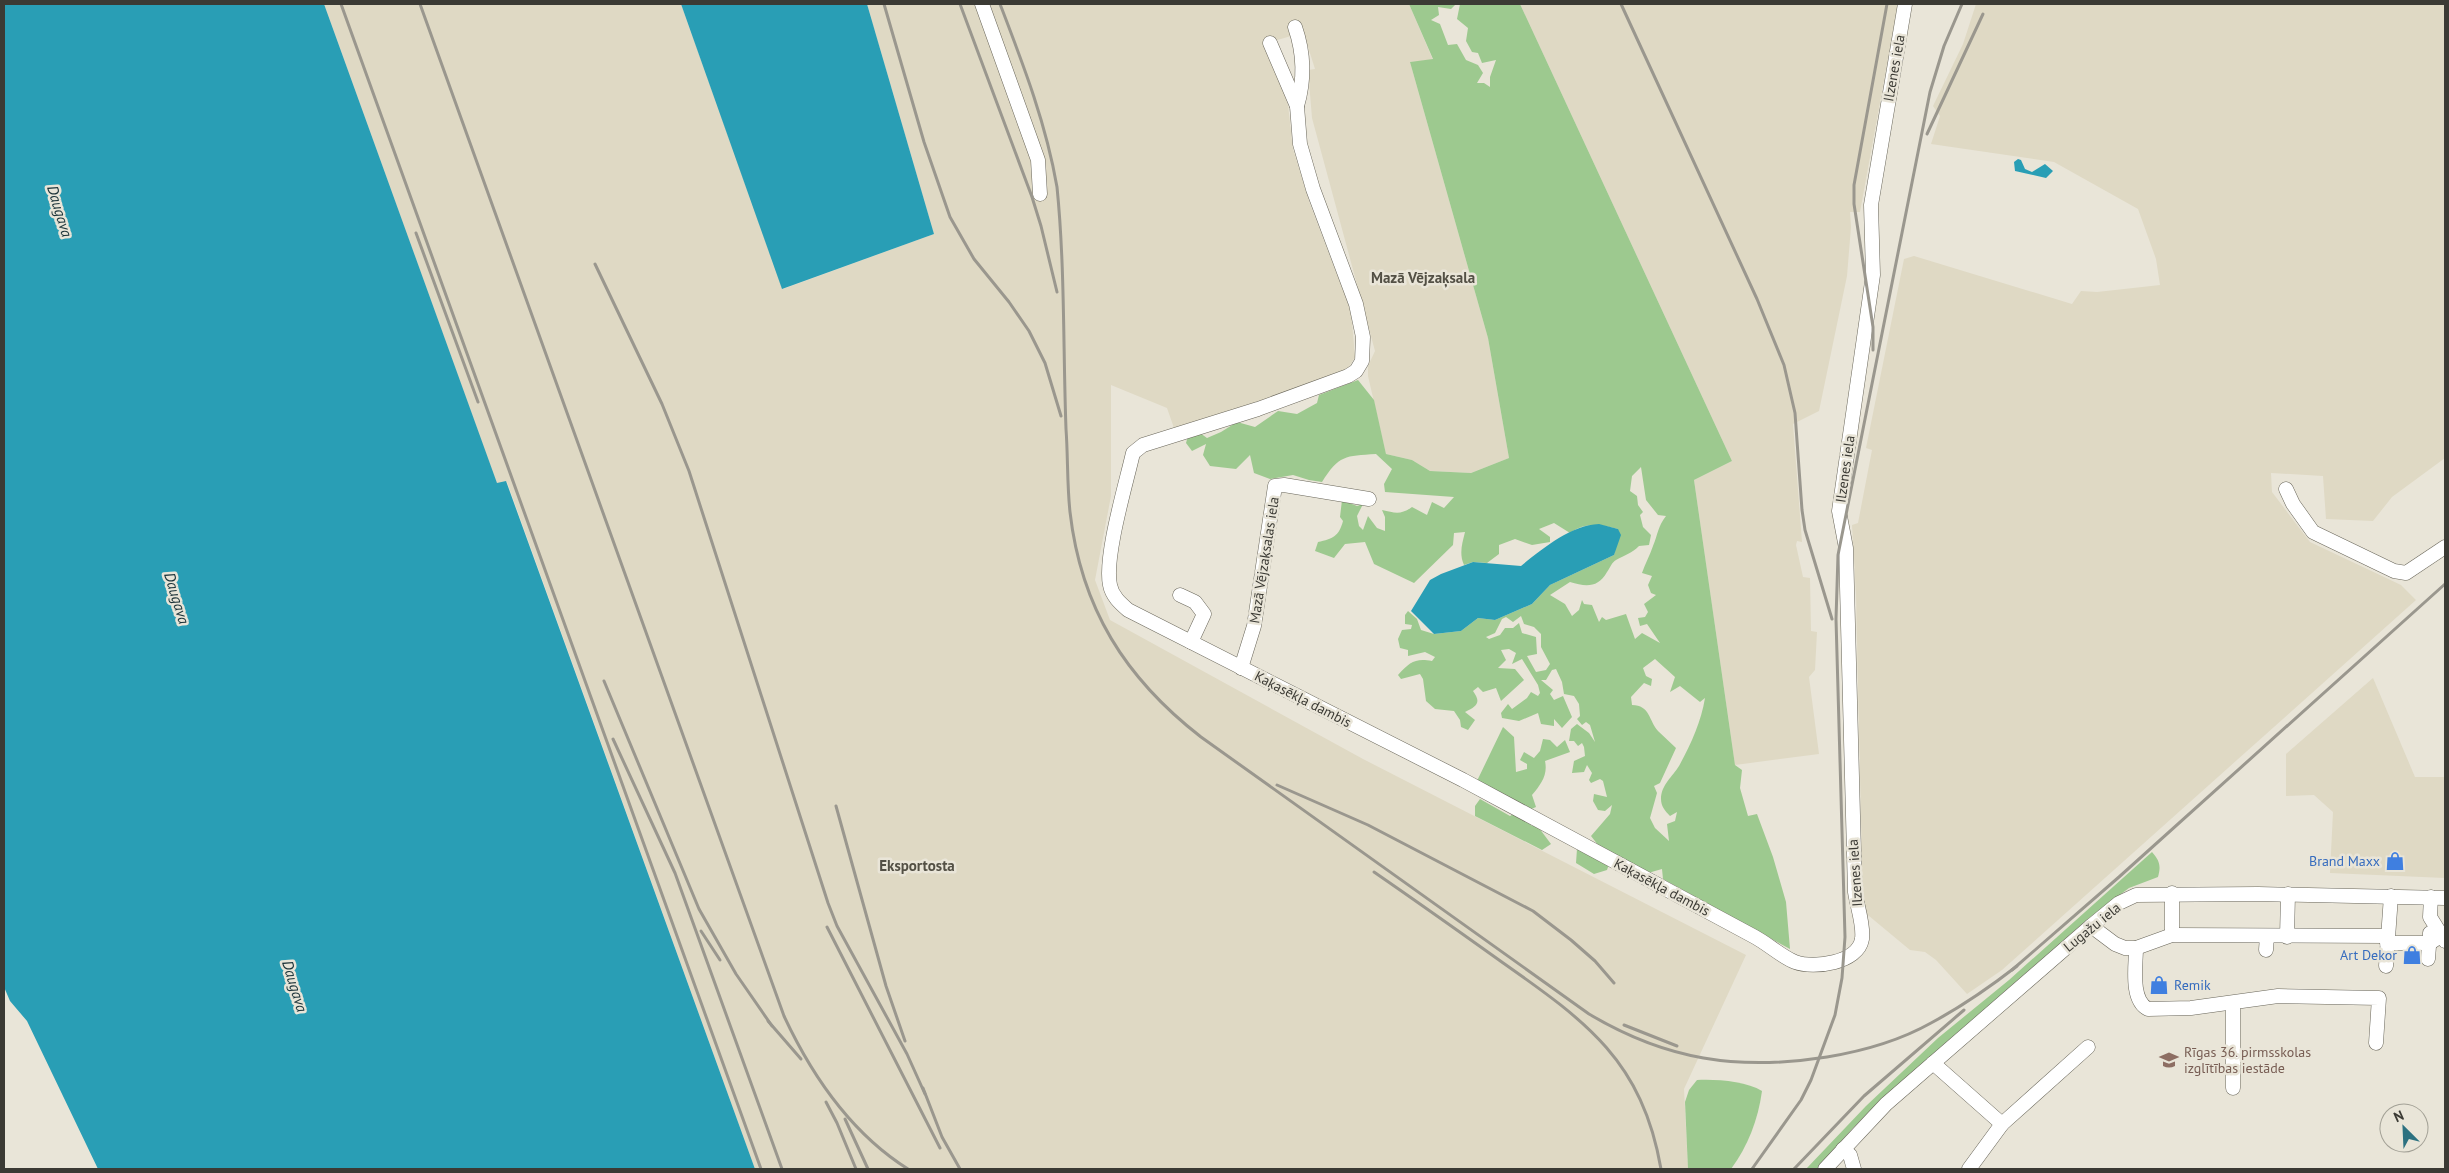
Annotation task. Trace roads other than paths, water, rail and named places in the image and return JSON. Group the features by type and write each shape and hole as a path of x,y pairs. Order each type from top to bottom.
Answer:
{"street":[{"path":"982,4 1038,160 1040,194"},
{"name":"Ilzenes iela","path":"1862,938 1855,892 1846,548 1839,510 1873,275 1871,205 1905,4"},
{"path":"1295,27 1301,45 1302,62 1302,87 1297,106"},
{"path":"1270,43 1297,106"},
{"name":"Kaķasēkļa dambis","path":"1297,106 1300,144 1313,189 1356,304 1363,337 1362,361 1356,371 1348,376 1258,409 1143,445 1133,453 1110,562 1110,585 1116,598 1128,610 1487,793 1756,937 1795,962 1817,964 1843,960 1857,952 1862,938"},
{"name":"Mazā Vējzaķsalas iela","path":"1241,668 1254,626 1275,486 1284,485 1369,499"},
{"path":"2286,489 2293,504 2313,532 2394,571 2406,573 2445,547"},
{"path":"1180,595 1195,602 1204,614 1191,642"},
{"path":"2172,893 2172,935"},
{"name":"Lugažu iela","path":"1826,1169 1886,1104 2091,926 2119,903 2136,895 2172,893 2288,894 2445,898"},
{"path":"2287,937 2288,894"},
{"path":"2386,966 2391,896"},
{"path":"2428,959 2431,898"},
{"path":"2091,926 2116,944 2136,948 2172,935 2387,939 2430,943 2444,938 2430,917"},
{"path":"2266,950 2267,936"},
{"path":"2136,948 2137,994 2142,1006 2148,1010 2233,1003 2278,996 2379,998 2376,1043"},
{"path":"2233,1003 2233,1088"},
{"path":"1969,1169 2002,1124 2088,1047"},
{"path":"1933,1063 2002,1124"},
{"path":"1843,1149 1850,1155 1854,1169"}],"water":[{"name":"Daugava","path":"4,4 324,4 497,483 506,481 755,1169 98,1169 27,1021 10,1001 4,987"},
{"path":"681,4 867,4 934,234 782,289"},
{"path":"2018,159 2021,160 2025,169 2032,172 2045,164 2053,171 2046,178 2015,171 2014,162"},
{"path":"1599,524 1618,529 1621,535 1614,555 1550,585 1532,604 1495,620 1478,618 1461,631 1434,634 1411,611 1430,580 1441,574 1473,562 1521,566 1568,533 1588,525"}],"railway":[{"path":"341,4 761,1169"},
{"path":"420,4 784,1016 807,1060 835,1102 851,1121 887,1155 908,1169"},
{"path":"884,4 924,142 950,217 974,259 1009,302 1029,331 1045,363 1061,416"},
{"path":"960,4 1032,197 1057,292"},
{"path":"1000,4 1040,117 1057,187 1063,277 1068,491 1076,547 1084,579 1096,610 1111,638 1129,665 1174,714 1201,737 1589,1014 1618,1030 1675,1052 1733,1062 1763,1063 1794,1061 1854,1052 1894,1040 1931,1023 1975,996 2017,966"},
{"path":"1621,4 1757,299 1784,365 1795,413 1805,530 1832,619"},
{"path":"1873,350 1873,327 1854,204 1854,185 1887,4"},
{"path":"1752,1169 1801,1100 1811,1080 1835,1015 1842,978 1845,937 1836,619 1838,555 1930,92 1944,46 1962,4"},
{"path":"1927,134 1983,14"},
{"path":"416,233 478,402"},
{"path":"595,264 662,404 689,471 837,926 907,1054 925,1094"},
{"path":"2012,970 2119,877 2445,584"},
{"path":"604,681 699,909 736,974 772,1026"},
{"path":"613,739 675,873 782,1169"},
{"path":"1277,785 1368,825 1533,911 1595,961 1614,983"},
{"path":"836,806 886,986 905,1041"},
{"path":"1374,872 1558,1002 1583,1023 1624,1070 1640,1098 1652,1131 1661,1169"},
{"path":"827,927 940,1148"},
{"path":"701,931 720,960"},
{"path":"1794,1169 1864,1096 1964,1010"},
{"path":"768,1021 801,1059"},
{"path":"1624,1025 1677,1046"},
{"path":"923,1088 942,1137 960,1169"},
{"path":"826,1102 856,1169"},
{"path":"845,1119 868,1169"}],"place":[{"name":"Brand Maxx","path":"2395,861"},
{"name":"Art Dekor","path":"2412,955"},
{"name":"Remik","path":"2159,985"},
{"name":"Rīgas 36. pirmsskolas izglītības iestāde","path":"2169,1060"}],"district":[{"name":"Mazā Vējzaķsala","path":"1423,277"},
{"name":"Eksportosta","path":"917,865"}]}
